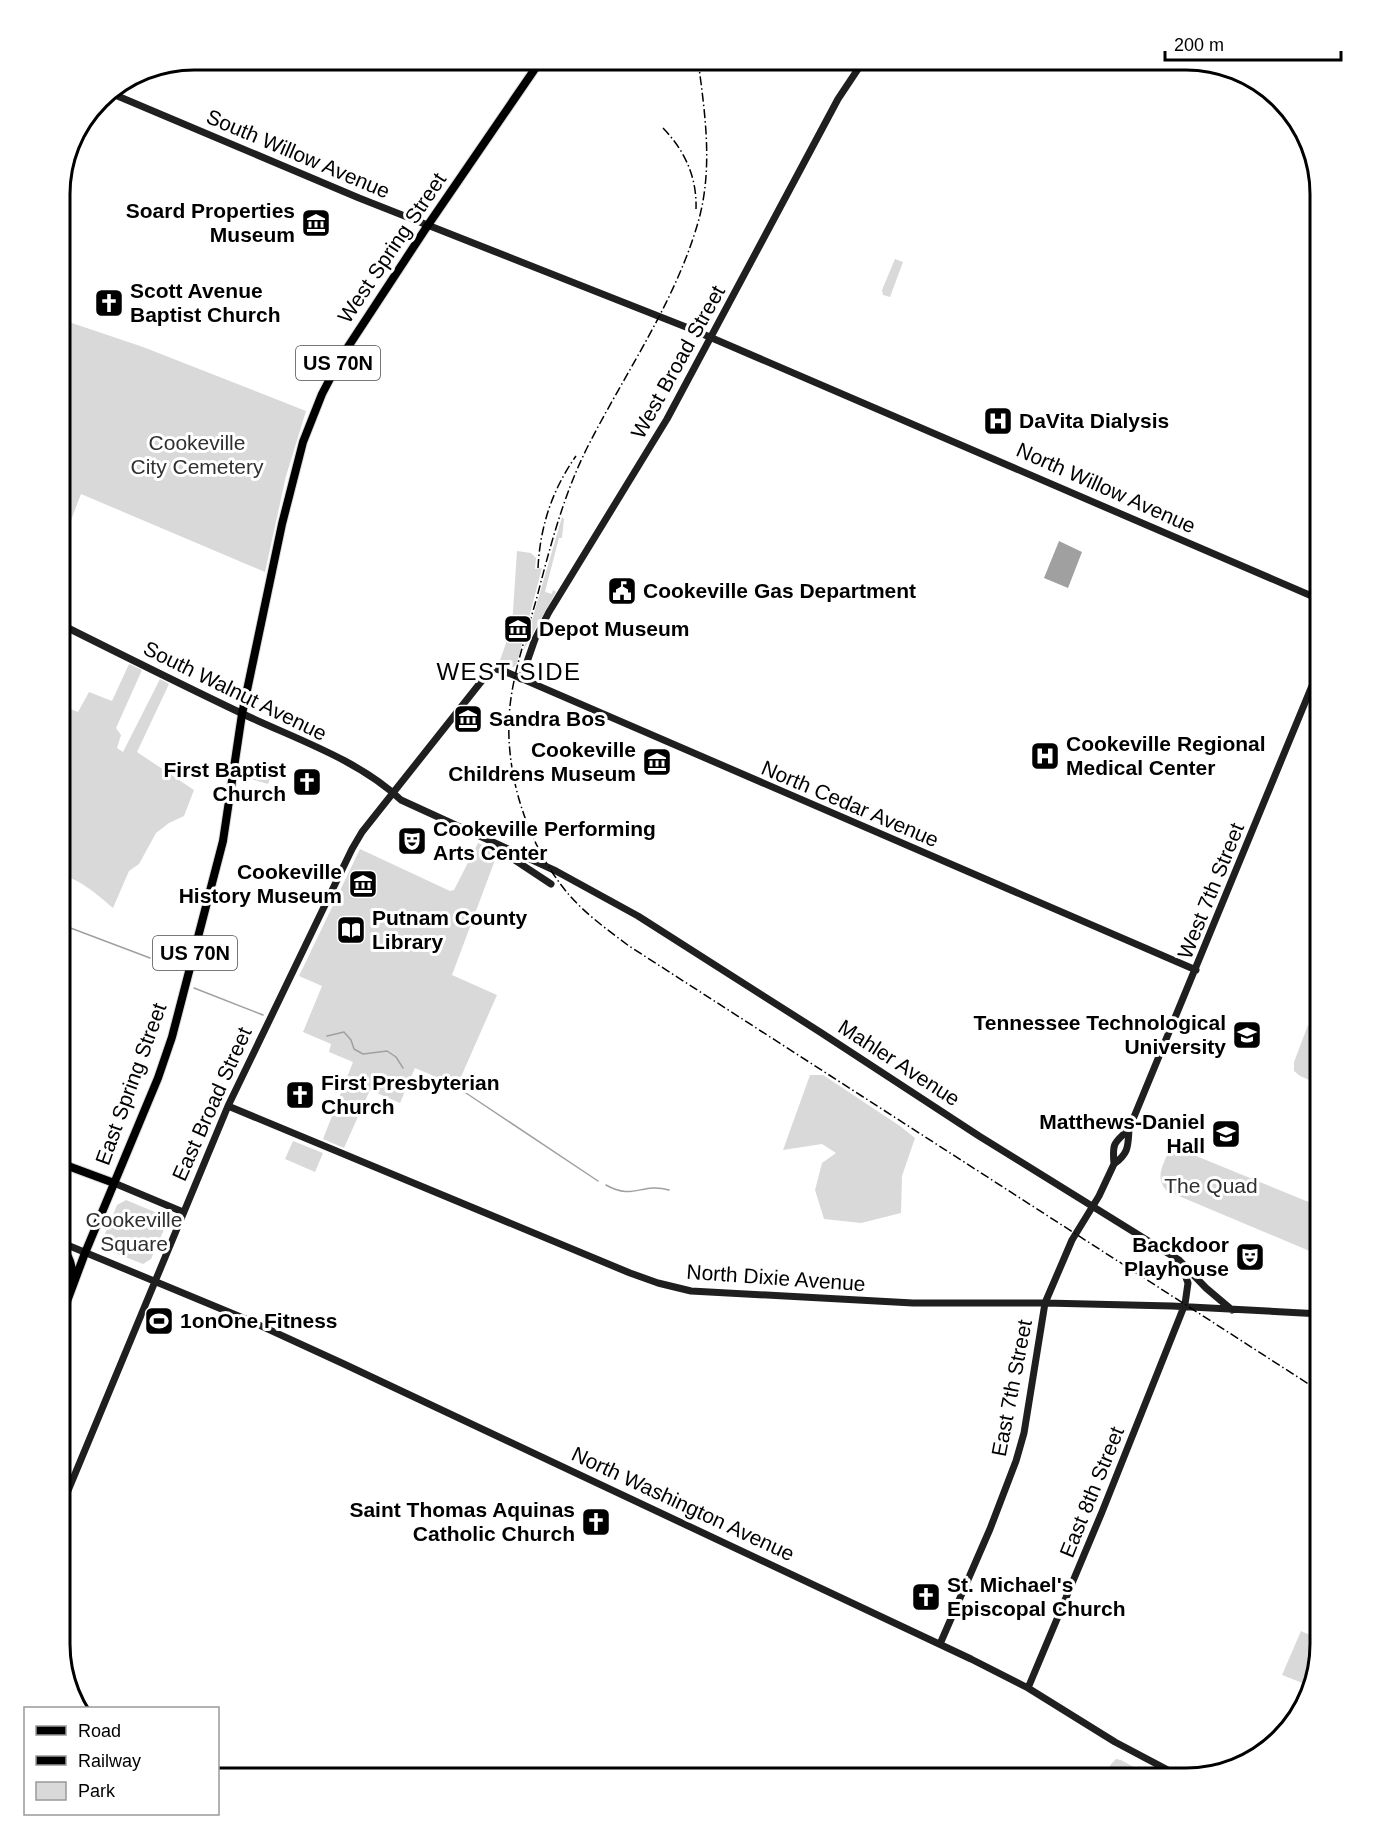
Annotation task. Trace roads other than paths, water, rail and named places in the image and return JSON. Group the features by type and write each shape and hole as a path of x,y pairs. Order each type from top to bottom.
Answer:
{"main road":[{"name":"West Spring Street","path":"242,714 294,470 326,386 342,356 428,225 533,71"},
{"name":"East Spring Street","path":"71,1290 158,1078 175,1028 223,841 242,714"},
{"path":"71,1166 114,1183"},
{"path":"71,1261 73,1284"}],"street":[{"name":"West Broad Street","path":"521,679 535,639 555,602 654,441 838,99 857,71"},
{"name":"South Willow Avenue","path":"119,97 428,225 711,338"},
{"name":"North Willow Avenue","path":"711,338 936,432 1310,595"},
{"name":"South Walnut Avenue","path":"71,629 242,714 310,744 352,766 393,792 401,800 478,837"},
{"path":"504,671 517,670 527,660"},
{"name":"North Cedar Avenue","path":"393,792 492,668 504,671 1196,970"},
{"name":"West 7th Street","path":"1093,1206 1114,1164 1127,1152 1129,1129 1310,691"},
{"name":"East Broad Street","path":"71,1483 228,1106 352,849 362,832 393,792"},
{"path":"478,837 551,884"},
{"name":"Mahler Avenue","path":"478,837 556,871 687,946 979,1136 1179,1260 1211,1293 1232,1310"},
{"name":"North Dixie Avenue","path":"228,1106 574,1250 677,1289 704,1293 913,1303 1045,1303 1310,1314"},
{"name":"West 7th Street","path":"1114,1164 1112,1152 1115,1141 1129,1129"},
{"path":"114,1183 183,1212"},
{"name":"East 7th Street","path":"940,1644 990,1529 1016,1461 1024,1433 1045,1303 1072,1240 1093,1206"},
{"name":"North Washington Avenue","path":"71,1247 248,1320 940,1644 1028,1688 1115,1742 1164,1768"},
{"path":"1179,1260 1188,1283 1191,1303 1203,1308"},
{"path":"1183,1307 1188,1294 1188,1283"},
{"name":"East 8th Street","path":"1028,1688 1102,1512 1183,1307"}],"waterway":[{"path":"71,928 150,958"},
{"path":"158,961 180,969"},
{"path":"194,988 263,1015"},
{"path":"327,1036 344,1032 351,1040 354,1049 363,1054 387,1051 396,1057 403,1068"},
{"path":"466,1093 598,1181"},
{"path":"606,1185 631,1192 651,1188 669,1190"}],"railway":[{"path":"699,71 707,160 699,219 689,250 663,309 586,450 570,486 552,541 514,678 510,706 510,756 521,807 530,831 555,876 570,896 629,946 1310,1385"},
{"path":"663,128 678,146 688,165 692,175 696,209"},
{"path":"538,568 541,538 549,509 560,482 576,456"}],"place":[{"name":"Soard Properties Museum","path":"316,223"},
{"name":"Scott Avenue Baptist Church","path":"109,303"},
{"name":"DaVita Dialysis","path":"998,421"},
{"name":"Cookeville Gas Department","path":"622,591"},
{"name":"Depot Museum","path":"518,629"},
{"name":"Sandra Bos","path":"468,719"},
{"name":"Cookeville Regional Medical Center","path":"1045,756"},
{"name":"Cookeville Childrens Museum","path":"657,762"},
{"name":"First Baptist Church","path":"307,782"},
{"name":"Cookeville Performing Arts Center","path":"412,841"},
{"name":"Cookeville History Museum","path":"363,884"},
{"name":"Putnam County Library","path":"351,930"},
{"name":"Tennessee Technological University","path":"1247,1035"},
{"name":"First Presbyterian Church","path":"300,1095"},
{"name":"Matthews-Daniel Hall","path":"1226,1134"},
{"name":"Backdoor Playhouse","path":"1250,1257"},
{"name":"1onOne Fitness","path":"159,1321"},
{"name":"Saint Thomas Aquinas Catholic Church","path":"596,1522"},
{"name":"St. Michael's Episcopal Church","path":"926,1597"}],"district":[{"name":"WEST SIDE","path":"509,672"}],"park label":[{"name":"Cookeville City Cemetery","path":"197,455"},
{"name":"The Quad","path":"1211,1186"},
{"name":"Cookeville Square","path":"134,1232"}]}
